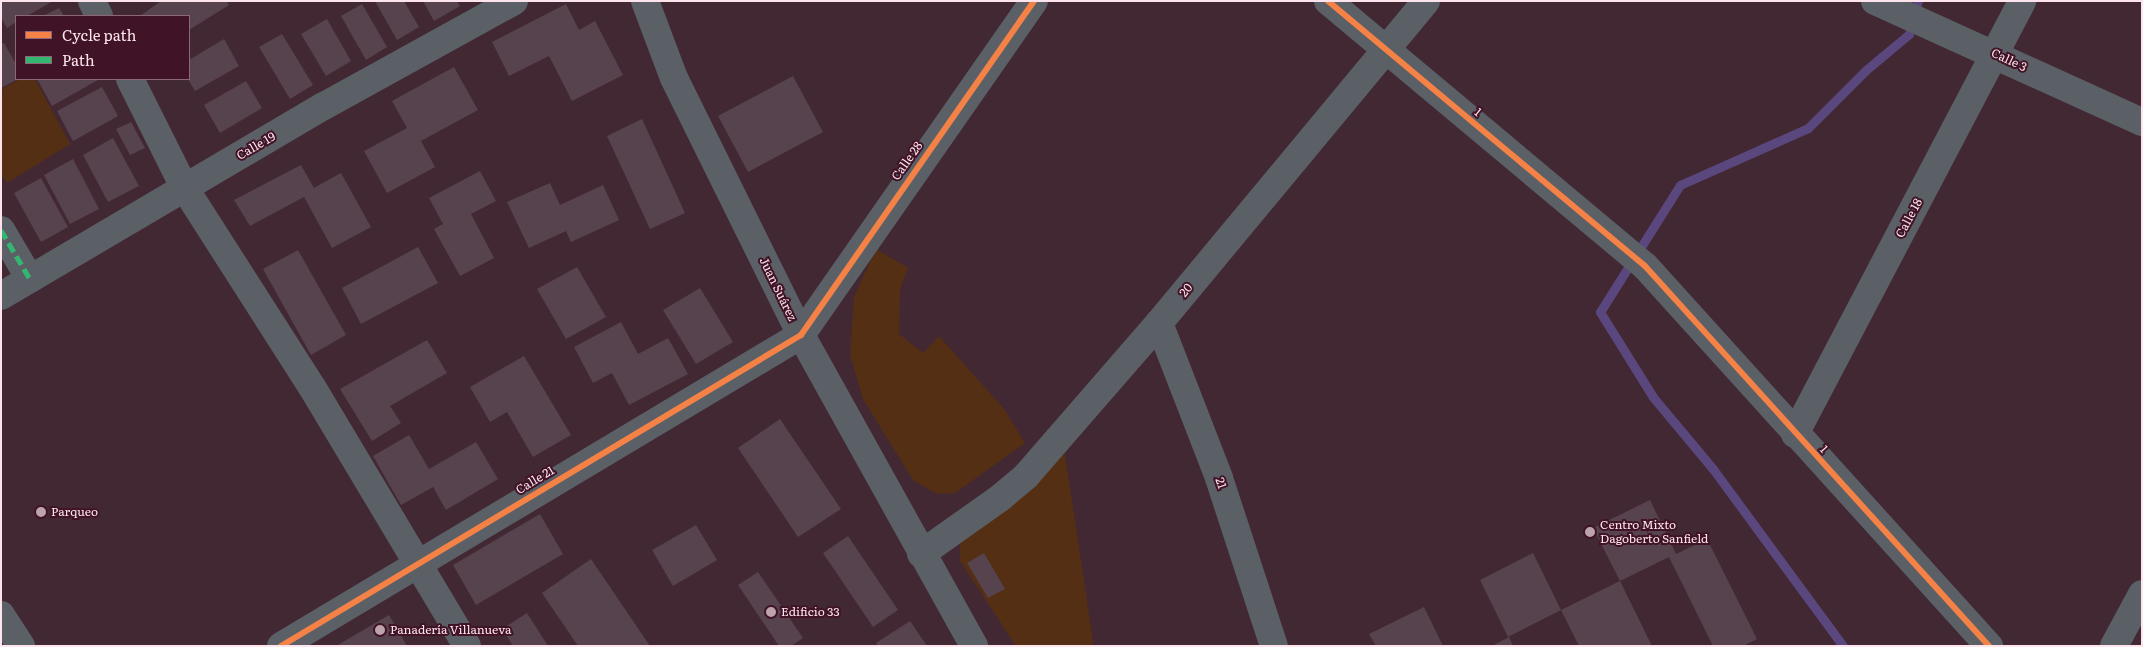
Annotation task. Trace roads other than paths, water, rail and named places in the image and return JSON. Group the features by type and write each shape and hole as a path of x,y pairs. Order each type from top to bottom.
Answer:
{"street":[{"path":"92,1 99,15"},
{"name":"Calle 19","path":"1,296 184,187 514,1"},
{"name":"Juan Suárez","path":"645,1 674,78 801,335 974,646"},
{"name":"Calle 28","path":"801,335 1034,1"},
{"name":"1","path":"1328,1 1614,238 1645,266 1795,434 1989,646"},
{"name":"20","path":"922,554 1000,498 1026,476 1158,323 1426,1"},
{"name":"Calle 18","path":"1795,434 2022,1"},
{"name":"Calle 3","path":"1879,3 2142,122"},
{"path":"130,80 184,187 312,387 467,646"},
{"path":"1,230 30,279"},
{"name":"21","path":"1158,323 1219,478 1274,646"},
{"name":"Calle 21","path":"281,646 801,335"},
{"path":"2114,646 2142,594"},
{"path":"1,615 21,646"}],"waterway":[{"path":"1843,646 1713,469 1653,397 1600,312 1680,185 1808,128 1866,70 1909,34 1918,1"}],"place":[{"name":"Parqueo","path":"41,512"},
{"name":"Centro Mixto Dagoberto Sanfield","path":"1590,532"},
{"name":"Edificio 33","path":"771,612"},
{"name":"Panadería Villanueva","path":"380,630"}]}
